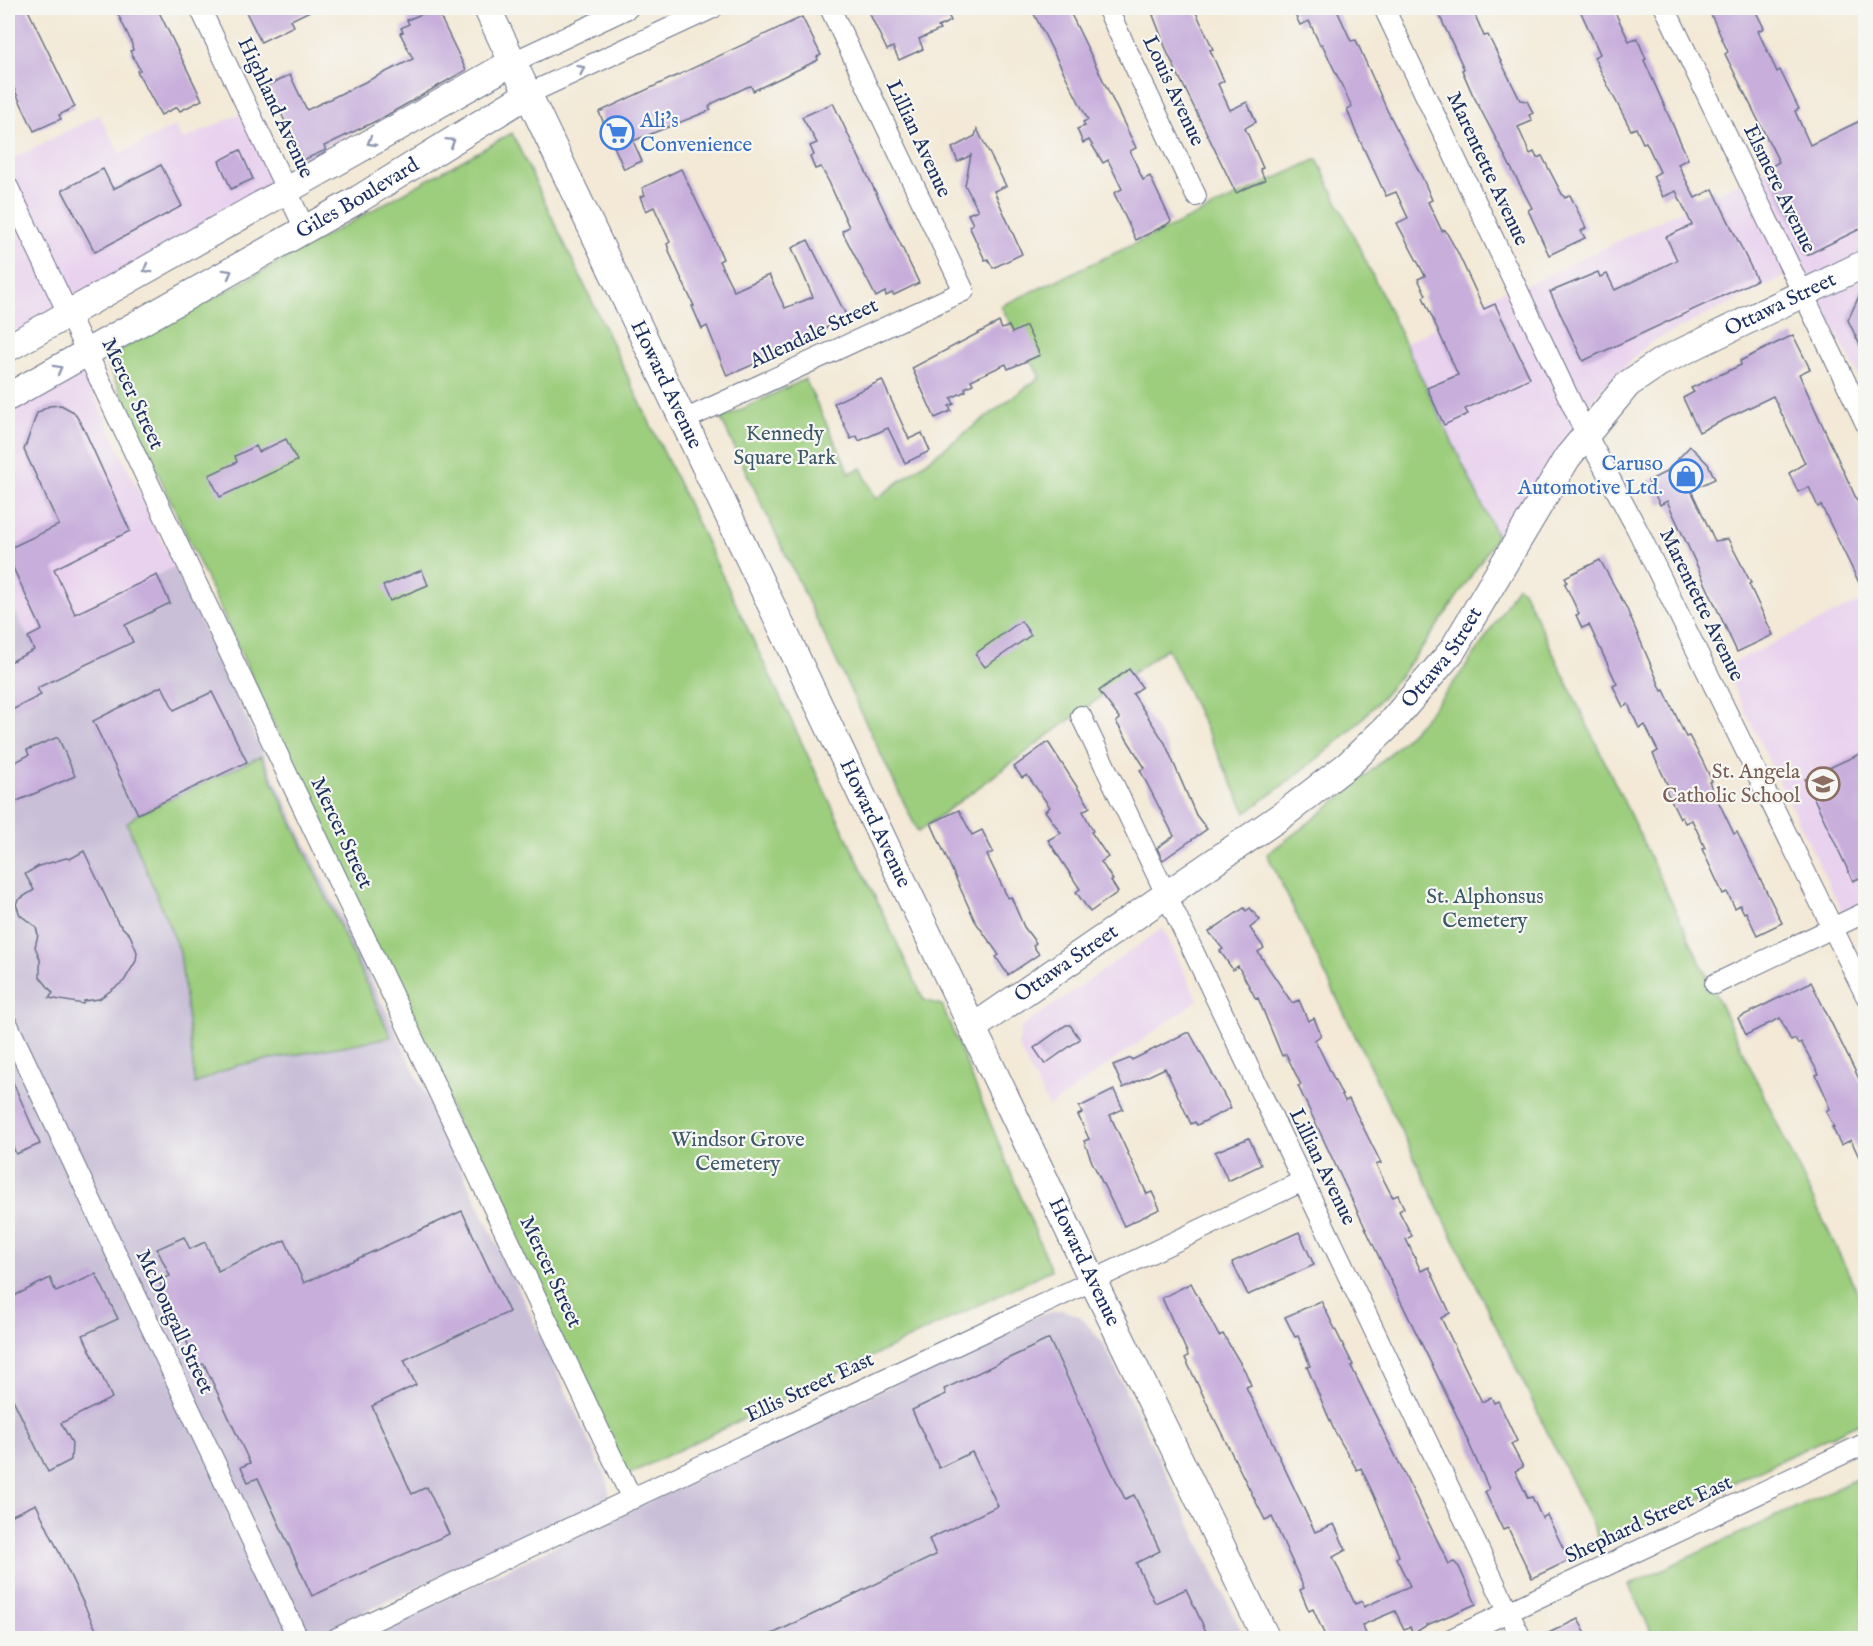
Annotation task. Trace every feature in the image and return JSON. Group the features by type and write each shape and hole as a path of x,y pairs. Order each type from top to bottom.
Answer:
{"street":[{"name":"Highland Avenue","path":"200,8 305,229"},
{"name":"Howard Avenue","path":"488,8 1093,1281 1266,1638"},
{"name":"Giles Boulevard","path":"8,348 513,62 627,8"},
{"name":"Giles Boulevard","path":"8,397 305,229 528,94 712,8"},
{"name":"Lillian Avenue","path":"830,8 964,291"},
{"name":"Louis Avenue","path":"1107,8 1196,196"},
{"name":"Marentette Avenue","path":"1384,8 1586,434 1637,529 1866,996"},
{"name":"Elsmere Avenue","path":"1665,8 1866,424"},
{"name":"Mercer Street","path":"8,187 632,1499"},
{"name":"Ottawa Street","path":"974,1027 1284,813 1348,764 1386,728 1452,651 1567,458 1628,384 1659,363 1866,263"},
{"name":"Allendale Street","path":"684,420 964,291"},
{"name":"Lillian Avenue","path":"1081,716 1521,1638"},
{"path":"1715,984 1866,912"},
{"name":"McDougall Street","path":"8,1025 298,1638"},
{"name":"Ellis Street East","path":"337,1638 1303,1181"},
{"name":"Shephard Street East","path":"1453,1638 1866,1443"}],"shaded area":[{"path":"249,110 287,190 8,348 8,161 99,115 120,154 175,126 182,140"},
{"path":"1865,122 1865,389 1804,267 1649,343 1596,395 1497,536 1405,344 1502,291 1531,283"},
{"path":"74,370 83,372 174,567 28,637 8,597 8,406"},
{"path":"174,567 526,1305 608,1482 609,1494 600,1503 312,1636 313,1638 8,1638 8,597 28,637"},
{"name":"St. Angela Catholic School","path":"1865,599 1865,901 1842,912 1724,667"},
{"path":"1163,928 1198,1000 1049,1107 1018,1046 1022,1027"},
{"path":"1062,1310 1080,1316 1103,1343 1245,1638 363,1638 1039,1315"}],"green space":[{"name":"Windsor Grove Cemetery","path":"512,133 924,1000 942,1005 1051,1270 621,1478 105,358"},
{"name":"Kennedy Square Park","path":"1317,159 1497,536 1425,643 1376,704 1330,748 1246,813 1167,648 918,832 721,419 805,379 850,473 861,468 876,499 1040,377 1001,306"},
{"name":"St. Alphonsus Cemetery","path":"1517,586 1523,590 1865,1308 1865,1420 1602,1545 1267,854 1343,795 1408,735 1465,668 1492,629"},
{"path":"261,756 391,1037 234,1066 195,1084 180,952 127,823 138,814"},
{"path":"1865,1475 1865,1638 1654,1638 1629,1585"}],"building":[{"path":"8,8 27,8 75,107 59,115 61,119 34,131 8,76"},
{"path":"115,8 157,8 202,100 180,111 177,107 161,115 137,71 140,70 130,51 133,50 131,41"},
{"path":"244,8 316,8 291,20 294,26 261,42"},
{"path":"436,8 466,70 382,118 324,146 326,150 303,160 268,85 290,75 307,110 413,59 400,33 403,32 401,28 409,24 407,20"},
{"path":"867,8 945,8 951,21 938,27 940,30 919,39 923,49 899,60 893,47 887,50"},
{"path":"1031,8 1068,8 1136,148 1130,151 1143,180 1150,176 1171,221 1166,225 1136,240 1114,193 1122,189 1108,160 1103,163 1089,140 1083,143 1077,129 1085,126 1083,122 1088,120"},
{"path":"1154,8 1194,8 1213,49 1210,50 1224,81 1218,84 1230,110 1247,102 1256,122 1245,128 1263,168 1260,169 1265,180 1236,193 1168,54 1153,15 1156,13"},
{"path":"1292,8 1336,8 1351,41 1356,40 1387,110 1423,179 1432,200 1428,202 1442,231 1445,230 1457,251 1484,309 1495,304 1530,378 1465,409 1468,414 1444,425 1427,388 1458,375 1423,297 1426,295 1418,279 1425,276 1397,223 1408,218 1396,192 1386,196 1355,130 1347,109 1352,107 1322,44 1320,45 1309,21 1300,25"},
{"path":"1436,8 1472,8 1484,36 1488,35 1520,100 1527,101 1533,113 1529,115 1532,121 1518,127 1530,154 1534,152 1537,158 1542,156 1562,194 1565,198 1570,195 1586,228 1581,231 1585,238 1549,255 1528,210 1532,208 1472,93 1462,70 1464,69"},
{"path":"1579,8 1613,8 1629,41 1637,38 1646,59 1644,60 1688,159 1678,164 1695,198 1713,189 1757,280 1583,361 1550,292 1598,272 1600,277 1607,274 1615,290 1677,260 1666,237 1692,225 1676,191 1663,197 1653,176 1660,172 1646,142 1643,143 1636,128 1631,130 1604,78 1594,57 1600,54"},
{"path":"1708,8 1754,8 1764,28 1758,31 1777,72 1780,70 1799,109 1795,111 1810,145 1866,118 1866,226 1807,255 1767,169 1779,162 1725,54 1728,52"},
{"path":"802,17 821,55 817,57 818,60 753,91 751,86 747,87 713,103 709,107 711,110 633,141 642,161 624,169 599,112"},
{"path":"833,103 919,283 894,295 892,293 886,296 885,292 876,297 842,231 849,227 829,182 821,167 815,169 810,157 814,155 810,146 817,143 802,117"},
{"path":"977,129 1006,186 994,191 1022,254 993,268 988,259 985,260 969,226 973,224 968,214 978,210 965,185 971,155 958,162 952,148 975,136"},
{"path":"240,150 253,179 231,189 219,161"},
{"path":"161,165 182,206 95,252 62,190 103,169 113,189"},
{"path":"681,169 713,235 723,259 719,261 734,291 769,275 785,308 813,297 792,248 808,240 847,317 808,337 810,340 727,376 707,326 702,329 692,306 694,306 671,256 667,244 670,242 654,207 646,211 640,197 645,195 642,188"},
{"path":"1866,281 1866,358 1848,320"},
{"path":"999,322 1002,329 1009,326 1012,333 1026,326 1040,355 1008,369 1006,364 971,380 973,384 965,388 966,391 951,398 954,404 949,406 951,411 935,418 912,368"},
{"path":"1793,335 1810,369 1799,374 1866,520 1866,597 1821,505 1818,507 1809,487 1798,492 1789,473 1805,463 1773,396 1699,432 1683,398 1694,392 1691,388 1741,365 1740,361"},
{"path":"882,380 909,439 922,433 930,451 905,463 888,428 859,441 857,436 851,439 834,403"},
{"path":"61,405 74,412 84,429 130,531 54,569 75,614 157,575 170,603 125,625 133,642 37,688 41,695 8,712 8,663 34,650 28,637 42,630 8,557 8,549 59,525 24,450 37,413 49,406"},
{"path":"286,439 297,461 220,497 209,475 237,462 235,456 256,446 259,452"},
{"path":"1690,446 1708,464 1715,479 1691,490 1715,541 1728,539 1751,583 1749,584 1773,635 1737,652 1667,501 1660,505 1648,481 1666,472"},
{"path":"1600,560 1626,607 1662,691 1664,690 1686,737 1689,736 1702,760 1712,781 1709,782 1734,834 1737,832 1782,923 1757,935 1746,912 1744,913 1740,905 1735,908 1727,892 1723,894 1702,849 1705,848 1692,820 1685,823 1682,817 1680,818 1666,790 1669,788 1653,754 1658,751 1645,725 1639,728 1628,704 1623,707 1613,686 1617,684 1589,625 1582,628 1576,615 1579,614 1565,584 1567,582 1565,577"},
{"path":"422,570 428,585 390,601 383,586"},
{"path":"1021,621 1031,635 985,667 975,654"},
{"path":"1129,669 1142,687 1133,694 1165,743 1196,815 1207,829 1163,860 1157,848 1174,836 1140,770 1145,768 1116,722 1120,719 1099,691"},
{"path":"162,686 174,710 212,692 247,762 138,814 93,721"},
{"path":"58,737 75,776 8,805 8,766 29,755 27,750"},
{"path":"1048,742 1090,807 1083,811 1093,831 1091,832 1108,857 1101,862 1118,892 1090,912 1076,892 1080,889 1048,840 1061,833 1045,811 1050,807 1027,775 1022,778 1014,767"},
{"path":"1866,751 1866,875 1853,881 1805,779"},
{"path":"959,810 972,835 982,830 993,852 987,855 1008,898 1011,897 1024,927 1036,943 1033,946 1039,954 1008,975 996,957 999,955 975,921 931,823"},
{"path":"84,851 118,923 130,935 137,952 136,961 124,981 99,999 84,1001 83,1004 49,998 53,993 40,977 40,959 35,947 38,935 36,927 20,915 16,904 18,900 34,890 25,874 39,866 66,858 70,859"},
{"path":"1244,908 1246,911 1250,908 1260,920 1250,928 1264,948 1258,952 1292,1003 1299,1000 1308,1021 1314,1018 1321,1035 1315,1040 1345,1101 1349,1099 1381,1163 1376,1165 1391,1194 1393,1197 1398,1195 1404,1208 1399,1211 1412,1236 1406,1239 1421,1271 1429,1267 1450,1313 1441,1318 1482,1402 1491,1397 1494,1403 1498,1401 1517,1441 1511,1444 1523,1467 1515,1471 1528,1498 1532,1497 1542,1518 1547,1515 1567,1556 1568,1561 1532,1578 1508,1528 1503,1530 1485,1492 1489,1489 1456,1414 1298,1086 1301,1085 1286,1054 1282,1056 1258,998 1256,999 1238,966 1233,970 1220,951 1223,949 1209,932"},
{"path":"1811,982 1866,1093 1866,1172 1851,1140 1841,1145 1832,1127 1834,1127 1826,1111 1829,1109 1826,1097 1816,1075 1819,1074 1801,1042 1798,1044 1795,1039 1791,1041 1780,1018 1746,1035 1738,1018"},
{"path":"1066,1025 1070,1025 1080,1039 1045,1064 1034,1048"},
{"path":"1190,1033 1231,1108 1197,1125 1195,1122 1191,1124 1165,1068 1123,1088 1113,1065 1131,1058 1132,1060"},
{"path":"8,1071 40,1144 16,1154 8,1135"},
{"path":"1114,1090 1123,1109 1110,1115 1147,1194 1152,1192 1160,1209 1124,1226 1092,1162 1084,1141 1089,1139 1078,1115 1082,1113 1079,1107"},
{"path":"1249,1138 1261,1165 1228,1181 1215,1152"},
{"path":"462,1211 509,1312 404,1360 416,1385 372,1406 412,1494 427,1487 449,1534 312,1596 258,1478 248,1482 241,1467 250,1463 204,1364 198,1366 159,1281 170,1276 157,1249 184,1237 190,1249 205,1242 218,1271 285,1240 304,1283"},
{"path":"1299,1232 1314,1265 1248,1295 1232,1262"},
{"path":"96,1274 118,1319 83,1335 112,1398 61,1423 72,1443 71,1460 48,1472 8,1389 8,1299 50,1278 56,1292"},
{"path":"1191,1283 1219,1336 1223,1334 1245,1371 1251,1385 1246,1387 1315,1532 1334,1524 1346,1550 1333,1557 1355,1604 1362,1601 1364,1607 1410,1586 1396,1558 1399,1556 1377,1502 1361,1468 1357,1470 1334,1430 1307,1367 1310,1366 1298,1336 1295,1337 1285,1317 1321,1301 1449,1564 1454,1562 1459,1567 1476,1604 1427,1625 1413,1634 1410,1627 1404,1629 1395,1611 1362,1625 1368,1638 1326,1638 1313,1609 1309,1611 1300,1590 1304,1588 1272,1517 1265,1520 1185,1358 1188,1356 1187,1352 1162,1298"},
{"path":"1049,1339 1125,1499 1134,1495 1160,1551 1136,1563 1155,1603 1186,1589 1209,1638 764,1638 936,1555 929,1539 998,1506 972,1452 939,1468 912,1410 946,1394 944,1389"},
{"path":"36,1504 100,1638 8,1638 8,1517"},
{"path":"1578,1619 1588,1638 1538,1638"}],"place":[{"name":"Ali's Convenience","path":"617,133"},
{"name":"Caruso Automotive Ltd.","path":"1686,476"},
{"name":"St. Angela Catholic School","path":"1823,784"}]}
